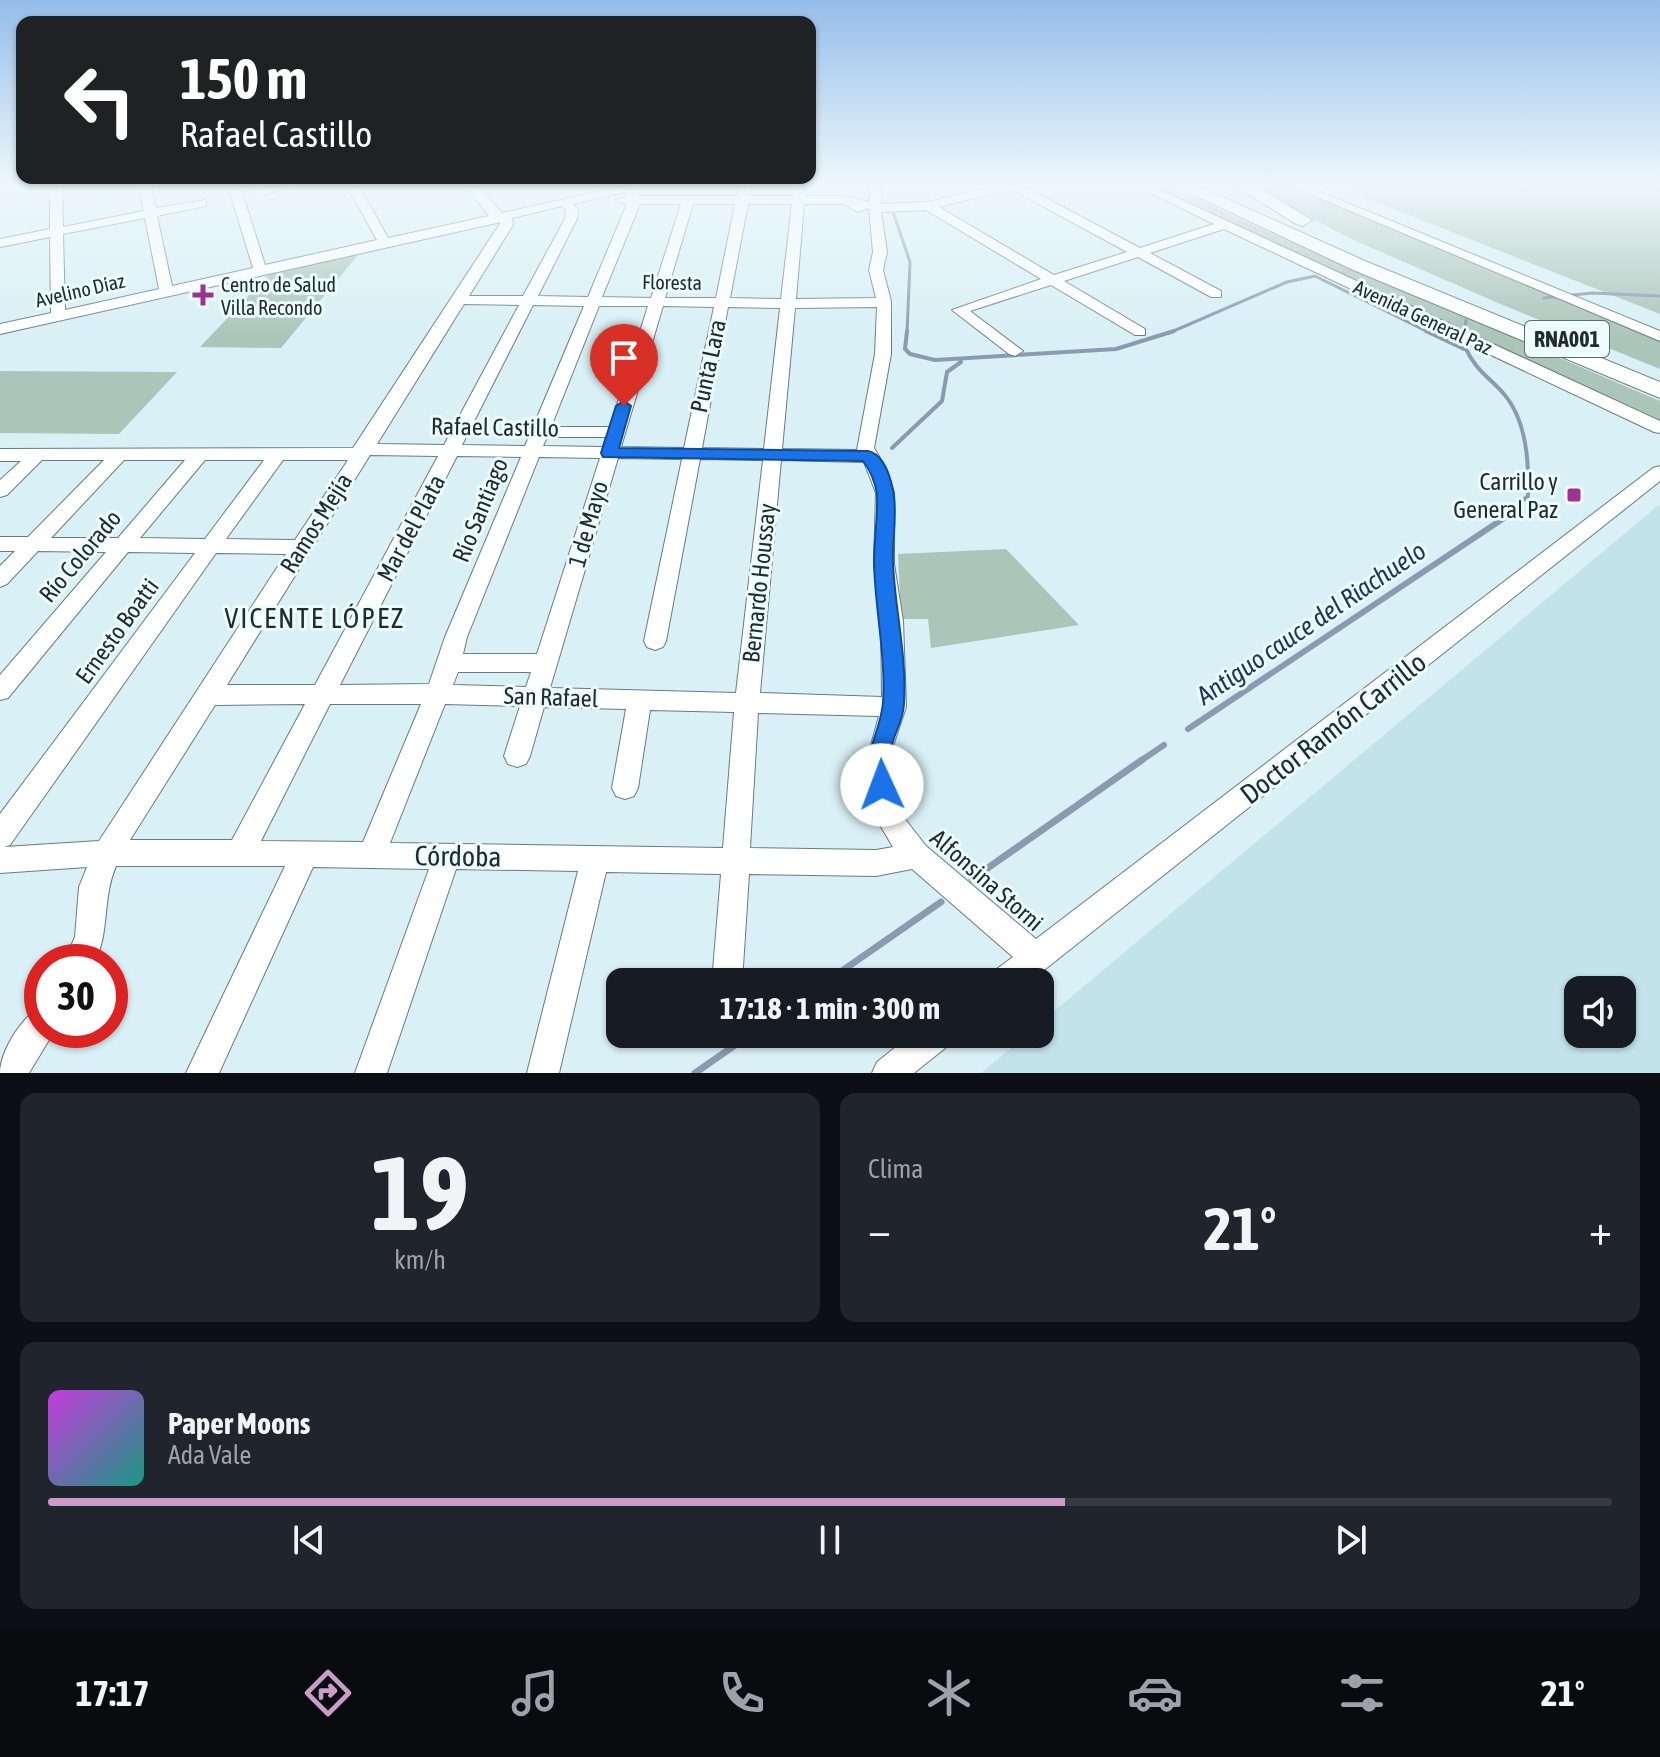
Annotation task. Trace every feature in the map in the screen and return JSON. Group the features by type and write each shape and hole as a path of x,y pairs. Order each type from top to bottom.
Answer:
{"highway":[{"name":"Avenida General Paz","path":"1297,236 1660,391"},
{"name":"Avenida General Paz","path":"1324,236 1660,377"},
{"path":"1338,236 1475,301"}],"street":[{"path":"0,243 35,236"},
{"path":"56,236 58,316"},
{"path":"155,236 166,291"},
{"path":"249,236 260,270"},
{"path":"381,236 384,242"},
{"name":"Avelino Díaz","path":"0,329 411,236"},
{"name":"Ramos Mejía","path":"88,944 93,887 107,853 500,236"},
{"name":"Mar del Plata","path":"240,853 562,236"},
{"name":"Río Santiago","path":"371,855 450,663 456,637 617,236"},
{"name":"1 de Mayo","path":"517,756 677,236"},
{"name":"Punta Lara","path":"655,641 735,236"},
{"name":"Bernardo Houssay","path":"728,968 747,704 794,236"},
{"name":"Alfonsina Storni","path":"875,236 880,252 876,270 884,301 883,354 865,448 878,470 885,493 884,564 892,621 894,707 881,746 878,767 893,825 916,855 1036,958"},
{"path":"980,236 1140,332"},
{"path":"1110,236 1216,294"},
{"path":"1015,351 959,310 1190,236"},
{"name":"Avenida General Paz","path":"1249,236 1660,428"},
{"path":"1419,236 1660,336"},
{"name":"Floresta","path":"459,300 786,307"},
{"path":"786,307 884,301"},
{"path":"539,432 615,432"},
{"name":"Rafael Castillo","path":"0,455 276,456 451,450 868,456"},
{"path":"0,491 37,455"},
{"path":"0,579 119,455"},
{"name":"Río Colorado","path":"0,691 199,455"},
{"name":"Ernesto Boatti","path":"0,836 276,456"},
{"name":"Doctor Ramón Carrillo","path":"1023,968 1660,472"},
{"path":"0,544 302,547"},
{"path":"450,663 547,663"},
{"name":"San Rafael","path":"208,695 435,694 894,707"},
{"path":"625,788 640,700"},
{"name":"Córdoba","path":"0,860 107,853 240,853 876,863 916,855"},
{"path":"202,1073 305,854"},
{"path":"371,1073 447,856"},
{"path":"543,1073 595,858"},
{"path":"11,1073 26,1048"},
{"path":"888,1073 920,1048"}],"shaded area":[{"path":"1660,504 1660,1073 981,1073 1011,1048 1054,1048 1054,1011"}],"green space":[{"path":"1258,236 1278,236 1660,401 1660,422"},
{"path":"1345,236 1414,236 1660,337 1660,369 1505,306"},
{"path":"1462,236 1660,236 1660,314"},
{"path":"362,250 281,348 200,347 271,272"},
{"path":"0,371 177,372 119,434 0,433"},
{"path":"1006,549 1079,625 931,648 928,619 901,619 898,554"}],"waterway":[{"path":"901,236 910,262 907,333"},
{"path":"1173,331 1287,282 1315,276 1430,333"},
{"name":"Antiguo cauce del Riachuelo","path":"1544,298 1592,293 1660,296"},
{"name":"Antiguo cauce del Riachuelo","path":"1465,333 1466,320"},
{"path":"907,331 905,349 910,354 935,360 1116,349 1173,331"},
{"path":"1169,333 1173,331"},
{"path":"1426,331 1464,349"},
{"name":"Antiguo cauce del Riachuelo","path":"1465,347 1478,368 1512,405 1525,443 1528,496 1501,520"},
{"path":"892,448 942,401 947,372 961,362"},
{"name":"Antiguo cauce del Riachuelo","path":"1188,729 1504,518"},
{"name":"Antiguo cauce del Riachuelo","path":"1139,762 1164,745"},
{"name":"Antiguo cauce del Riachuelo","path":"972,879 1142,760"},
{"name":"Antiguo cauce del Riachuelo","path":"846,968 941,902"},
{"name":"Antiguo cauce del Riachuelo","path":"695,1073 731,1048"}],"place":[{"name":"Centro de Salud Villa Recondo","path":"203,295"},
{"name":"Carrillo y General Paz","path":"1574,495"}],"district":[{"name":"VICENTE LÓPEZ","path":"315,618"}],"route":[{"path":"624,406 609,453 868,456 878,470 885,493 885,582 894,653 894,707 881,746 878,767 882,785"}]}
